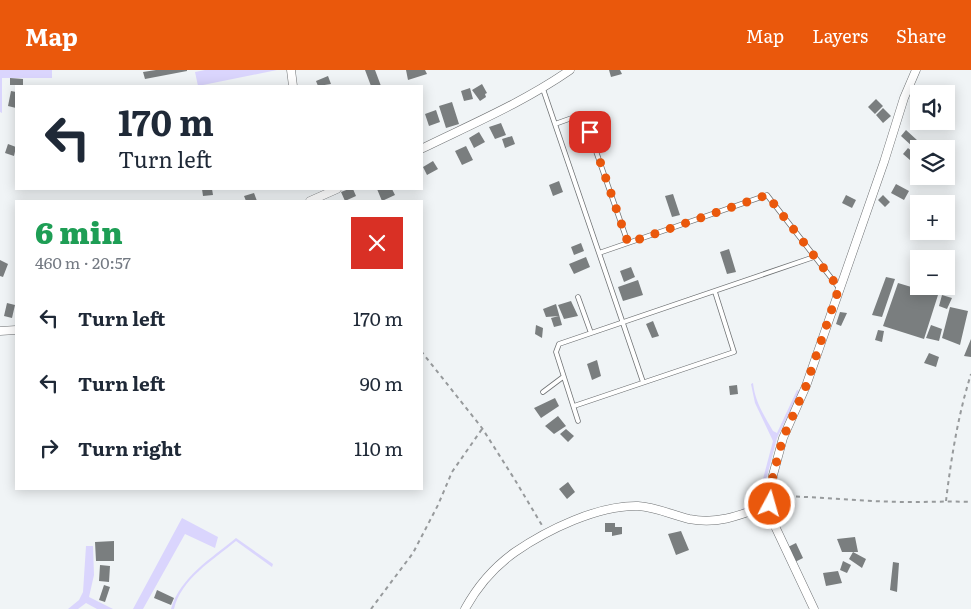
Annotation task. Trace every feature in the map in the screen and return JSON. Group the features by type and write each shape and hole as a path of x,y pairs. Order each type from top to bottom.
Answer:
{"street":[{"path":"290,70 293,85"},
{"path":"423,148 543,89 570,70"},
{"path":"814,609 773,522 770,504 773,475 783,438 806,386 884,162 904,98 916,70"},
{"path":"312,200 326,191"},
{"path":"0,331 15,330"},
{"path":"465,609 473,595 491,572 514,552 546,534 595,512 622,506 652,508 690,519 711,521 737,517 770,504"}],"lane":[{"path":"543,89 643,382"},
{"path":"555,124 584,114 628,243"},
{"path":"599,253 767,195 839,288"},
{"path":"578,421 556,352 559,344 814,257"},
{"path":"574,406 734,352 715,292"},
{"path":"578,296 591,333"},
{"path":"543,392 563,377"}],"path":[{"path":"423,354 482,428 546,534"},
{"path":"946,501 951,461 971,374"},
{"path":"371,609 393,583 413,553 438,505 452,472 482,428"},
{"path":"780,496 818,496 909,502 971,502"}],"shaded area":[{"path":"0,70 52,70 52,78 2,78 2,113 0,112"},
{"path":"205,70 277,70 203,85 198,85 195,72"},
{"path":"753,383 760,408 773,431 777,433 797,390 800,391 777,438 759,500 750,510 740,514 741,510 759,494 773,441 755,403 751,384"},
{"path":"182,518 218,537 215,548 185,534 143,609 133,609"},
{"path":"236,538 273,564 272,567 236,541 191,579 183,588 174,609 171,609 175,598 189,578"},
{"path":"86,546 93,546 94,575 89,597 113,609 97,609 86,603 78,609 68,609 79,600 83,592"}],"building":[{"path":"156,70 187,71 145,79 143,72"},
{"path":"365,70 375,70 381,85 371,85"},
{"path":"406,70 425,70 427,74 408,80"},
{"path":"609,70 620,70 622,74 611,77"},
{"path":"328,76 331,84 318,85 316,81"},
{"path":"10,78 23,79 23,85 10,85"},
{"path":"482,84 487,93 485,94 486,97 480,101 472,90"},
{"path":"470,88 473,99 464,101 461,91"},
{"path":"11,91 15,92 15,108 8,106"},
{"path":"876,99 883,106 875,114 868,107"},
{"path":"452,102 459,124 446,128 439,106"},
{"path":"883,108 891,116 883,123 876,115"},
{"path":"436,110 440,122 429,126 425,114"},
{"path":"578,122 584,135 575,139 574,135 571,136 569,131 572,130 570,125"},
{"path":"501,123 506,135 495,139 489,127"},
{"path":"906,130 917,140 910,140 910,144 901,136"},
{"path":"479,132 485,142 474,148 469,138"},
{"path":"512,136 515,144 505,148 502,139"},
{"path":"8,144 15,147 14,156 5,153"},
{"path":"466,146 473,160 462,165 455,151"},
{"path":"908,148 910,150 910,160 903,154"},
{"path":"433,161 438,169 427,175 423,167"},
{"path":"559,181 563,192 553,196 549,185"},
{"path":"896,184 909,191 904,200 891,193"},
{"path":"202,190 212,190 213,195 203,196"},
{"path":"353,190 356,196 345,200 341,192"},
{"path":"377,190 392,190 395,195 382,200"},
{"path":"254,193 257,200 246,200 244,196"},
{"path":"673,194 680,215 672,217 665,196"},
{"path":"846,195 856,200 852,208 842,203"},
{"path":"883,195 890,202 885,207 878,200"},
{"path":"581,243 584,251 574,255 571,247"},
{"path":"729,249 736,272 727,274 720,252"},
{"path":"586,257 590,267 574,274 569,264"},
{"path":"0,260 8,264 3,277 0,276"},
{"path":"631,267 635,277 624,282 620,271"},
{"path":"886,277 895,279 882,317 872,315"},
{"path":"638,280 643,295 623,301 618,287"},
{"path":"898,283 910,287 910,295 938,295 924,339 883,326"},
{"path":"942,295 952,298 947,309 939,306"},
{"path":"571,301 578,316 564,319 558,305"},
{"path":"7,303 15,305 12,318 4,316"},
{"path":"556,304 562,325 554,327 551,318 559,316 546,317 543,309"},
{"path":"950,307 968,311 960,345 942,338"},
{"path":"840,312 847,313 841,326 836,324"},
{"path":"653,321 659,336 652,338 646,324"},
{"path":"536,325 543,328 542,338 535,334"},
{"path":"931,325 942,329 939,341 926,338"},
{"path":"878,330 884,331 882,342 875,340"},
{"path":"971,339 971,357 964,356"},
{"path":"929,353 939,357 936,367 924,363"},
{"path":"597,360 601,376 592,380 587,364"},
{"path":"737,385 738,394 730,395 729,386"},
{"path":"555,398 559,406 541,418 534,408"},
{"path":"558,416 566,426 554,434 545,426"},
{"path":"566,429 574,436 568,442 560,434"},
{"path":"568,482 575,492 567,499 559,489"},
{"path":"605,523 615,523 615,527 622,527 622,534 612,536 612,532 605,532"},
{"path":"681,531 689,550 676,555 668,534"},
{"path":"855,537 858,552 842,552 837,539"},
{"path":"114,541 114,561 96,561 95,542"},
{"path":"796,543 803,558 795,562 788,547"},
{"path":"853,552 866,559 862,568 849,559"},
{"path":"843,561 851,565 847,573 840,570"},
{"path":"893,562 899,563 897,592 890,590"},
{"path":"100,565 110,566 109,582 99,581"},
{"path":"838,571 842,583 826,586 823,573"},
{"path":"104,585 110,587 105,602 99,600"},
{"path":"157,590 174,598 171,605 154,598"}],"route":[{"path":"590,132 628,243 767,195 839,288 806,386 783,438 773,475 770,504"}]}
